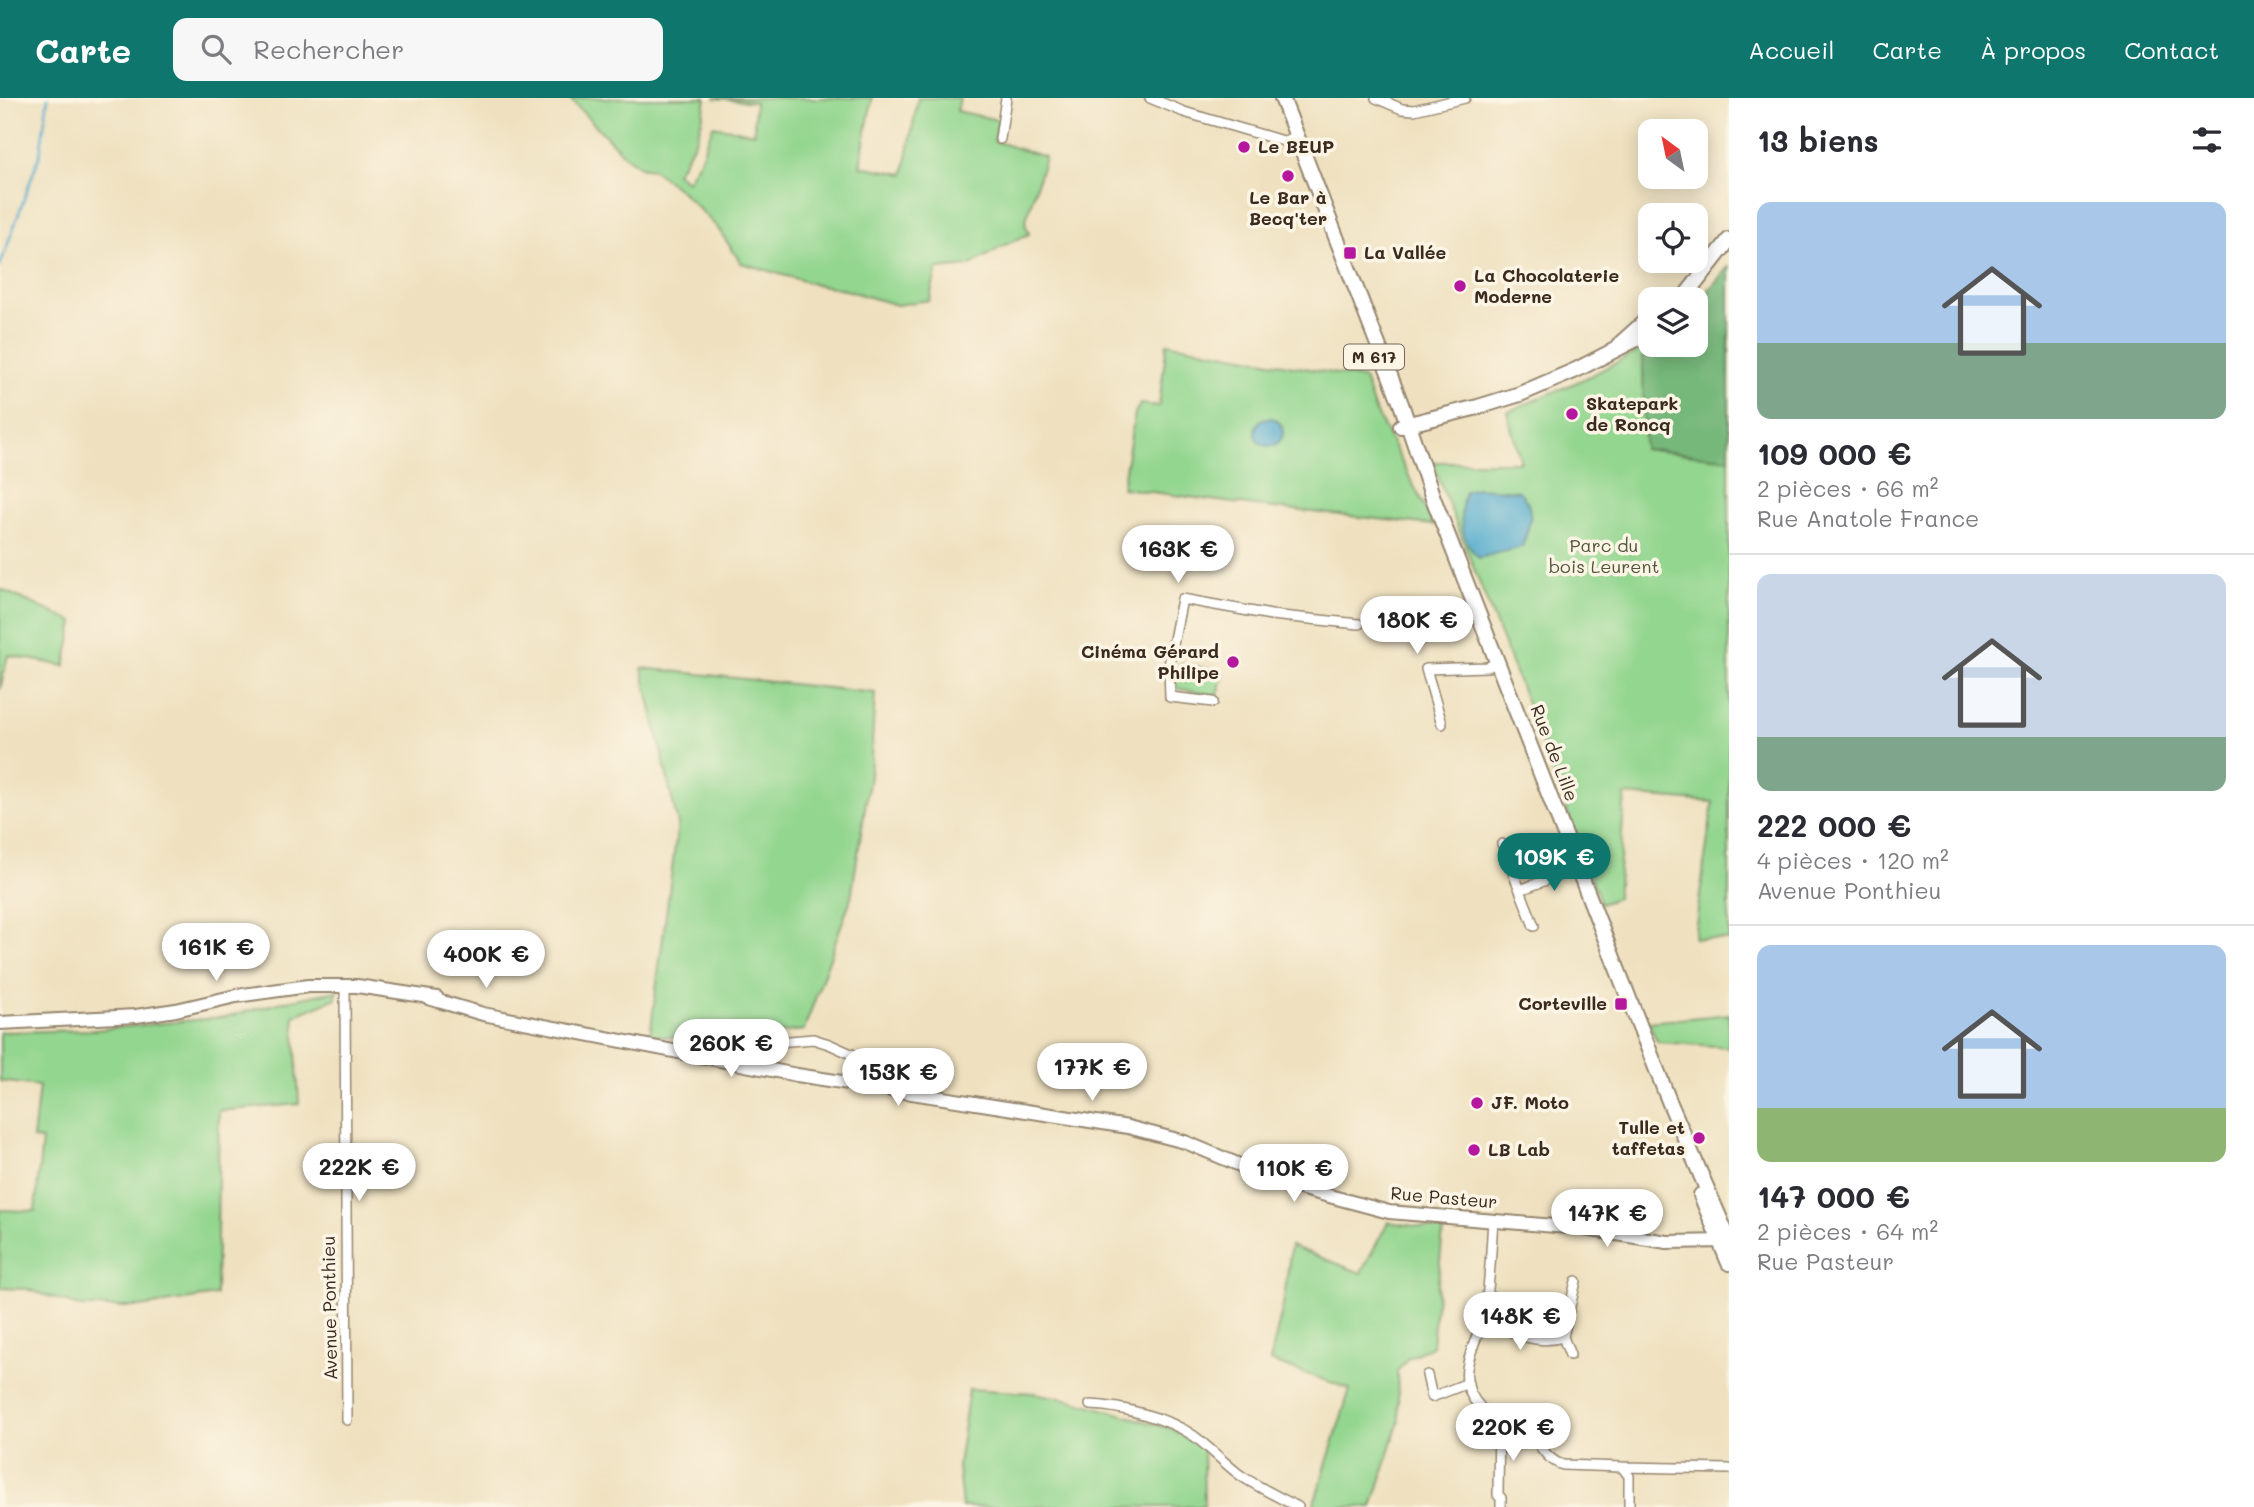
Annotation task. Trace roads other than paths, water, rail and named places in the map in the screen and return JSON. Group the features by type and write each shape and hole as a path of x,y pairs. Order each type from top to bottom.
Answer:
{"main road":[{"name":"Rue de Lille","path":"1276,98 1294,138 1403,425 1669,1101 1688,1163 1727,1248"},
{"name":"Rue de Lille","path":"1282,98 1294,138"},
{"path":"1708,265 1729,240"},
{"path":"1685,287 1701,273"},
{"path":"1691,287 1701,273"},
{"path":"1588,365 1620,344 1638,328"},
{"path":"1403,425 1504,400 1588,365 1638,338"},
{"name":"Rue Pasteur","path":"0,1023 203,1010 264,993 308,986 372,988 468,1002 537,1023 797,1075 1092,1120 1160,1134 1228,1158 1273,1179 1372,1209 1413,1215 1579,1228 1727,1248"}],"street":[{"path":"1000,138 1006,98"},
{"path":"1150,98 1184,112 1276,139 1294,138"},
{"path":"1376,98 1402,109 1414,110 1465,98"},
{"path":"1213,702 1170,697 1169,665 1182,599 1271,615 1359,624"},
{"path":"1442,724 1426,669 1487,667 1498,663"},
{"path":"1502,844 1534,926"},
{"path":"1520,890 1578,868"},
{"name":"Avenue Ponthieu","path":"345,986 346,1420"},
{"path":"708,1057 729,1046 813,1039 907,1079 916,1085 920,1095"},
{"path":"1493,1220 1483,1318 1468,1356 1468,1383 1479,1406 1499,1419 1525,1430 1547,1457 1563,1465 1729,1469"},
{"path":"1570,1355 1563,1337 1576,1281"},
{"path":"1483,1318 1538,1341 1563,1337"},
{"path":"1427,1375 1432,1402 1468,1383"},
{"path":"1090,1405 1157,1419 1180,1428 1199,1440 1244,1478 1298,1507"},
{"path":"1499,1419 1498,1495 1501,1498 1501,1507"},
{"path":"1622,1466 1629,1476 1629,1507"}],"water":[{"path":"1269,418 1279,422 1283,432 1279,442 1269,446 1259,442 1255,432 1259,422"},
{"path":"1477,488 1519,491 1525,498 1530,517 1522,547 1479,558 1473,551 1464,536 1461,518 1465,491"}],"waterway":[{"path":"0,266 40,154 48,98"}],"place":[{"name":"Le BEUP","path":"1244,147"},
{"name":"Le Bar à Becq'ter","path":"1288,176"},
{"name":"La Vallée","path":"1350,253"},
{"name":"La Chocolaterie Moderne","path":"1460,286"},
{"name":"Skatepark de Roncq","path":"1572,414"},
{"name":"Cinéma Gérard Philipe","path":"1233,662"},
{"name":"Corteville","path":"1621,1004"},
{"name":"JF. Moto","path":"1477,1103"},
{"name":"Tulle et taffetas","path":"1699,1138"},
{"name":"LB Lab","path":"1474,1150"}],"park label":[{"name":"Parc du bois Leurent","path":"1604,556"}]}
